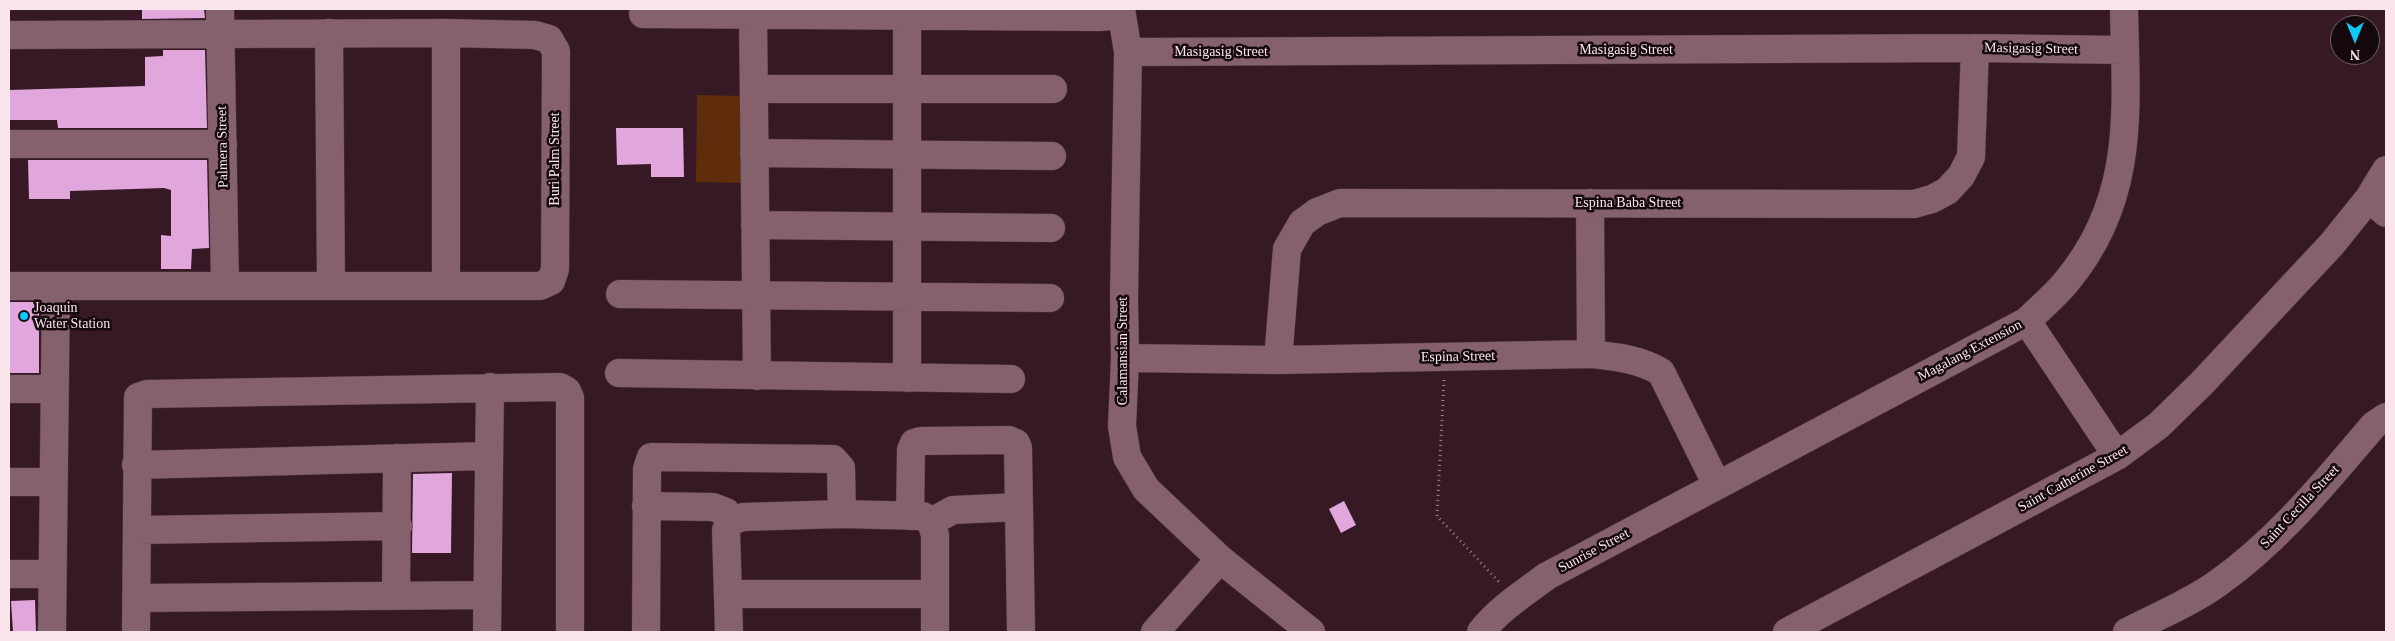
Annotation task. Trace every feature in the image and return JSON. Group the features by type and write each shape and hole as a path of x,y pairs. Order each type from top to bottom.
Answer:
{"street":[{"name":"Magalang Extension","path":"1717,486 2027,322 2067,281 2094,240 2117,188 2125,143 2124,9"},
{"path":"643,14 1099,17 1122,12"},
{"name":"Calamansian Street","path":"1122,12 1128,52 1124,298 1125,358 1122,426 1127,457 1146,489 1220,559 1311,632"},
{"path":"753,15 757,376"},
{"path":"907,16 907,378"},
{"path":"9,35 221,22 329,33 446,33 446,286 9,286"},
{"name":"Palmera Street","path":"221,22 225,285"},
{"path":"329,33 331,286"},
{"name":"Buri Palm Street","path":"446,33 536,35 549,39 556,51 554,269 551,281 540,286 446,286"},
{"name":"Masigasig Street","path":"1128,52 1974,48 2125,50"},
{"name":"Espina Baba Street","path":"1278,360 1287,249 1302,222 1317,212 1340,203 1914,204 1932,199 1947,190 1956,181 1971,156 1974,48"},
{"path":"754,89 1053,89"},
{"path":"9,144 223,144"},
{"path":"754,153 1052,156"},
{"name":"Saint Catherine Street","path":"1787,632 2117,456 2159,425 2202,383 2332,244 2378,205 2386,170"},
{"path":"1590,203 1592,354"},
{"path":"755,226 1051,228"},
{"path":"52,632 56,286"},
{"path":"620,294 1050,298"},
{"path":"2027,322 2117,456"},
{"name":"Espina Street","path":"1125,358 1278,360 1592,354 1646,363 1661,372 1717,486"},
{"path":"619,373 1011,379"},
{"path":"487,632 490,387"},
{"path":"136,632 136,405 138,397 147,394 490,387 560,388 567,391 570,398 570,632"},
{"path":"9,389 54,389"},
{"name":"Saint Cecilla Street","path":"2127,632 2217,584 2256,553 2294,518 2374,425 2386,417"},
{"path":"935,632 935,535 921,519 911,450 914,443 921,441 1009,440 1016,443 1018,448 1021,632"},
{"path":"136,465 488,456"},
{"path":"646,632 647,469 650,458 653,456 827,458 837,462 841,468 842,514"},
{"path":"396,595 397,458"},
{"path":"9,482 53,482"},
{"name":"Sunrise Street","path":"1481,632 1490,621 1515,599 1547,576 1717,486"},
{"path":"646,506 712,507 726,512 731,521"},
{"path":"729,632 726,530 731,521 743,517 842,514 921,519 953,510 1019,507"},
{"path":"136,530 398,526"},
{"path":"1155,632 1220,559"},
{"path":"9,574 52,574"},
{"path":"728,594 934,594"},
{"path":"136,598 488,595"}],"path":[{"path":"1445,357 1437,516 1515,599"}],"shaded area":[{"path":"697,95 744,96 743,183 696,182"}],"building":[{"path":"142,9 204,9 205,18 142,19"},
{"path":"163,50 205,50 207,128 58,128 57,120 9,120 9,90 145,86 145,57 163,56"},
{"path":"616,128 683,128 684,177 651,177 651,164 617,165"},
{"path":"28,160 207,160 209,248 192,249 191,269 161,269 161,235 171,236 171,190 164,188 70,191 70,199 29,199"},
{"path":"9,302 39,302 39,373 9,373"},
{"path":"452,473 451,553 412,553 413,474"},
{"path":"1344,501 1356,525 1341,533 1329,509"},
{"path":"35,600 36,632 13,632 11,601"}],"place":[{"name":"Joaquin Water Station","path":"24,316"}]}
